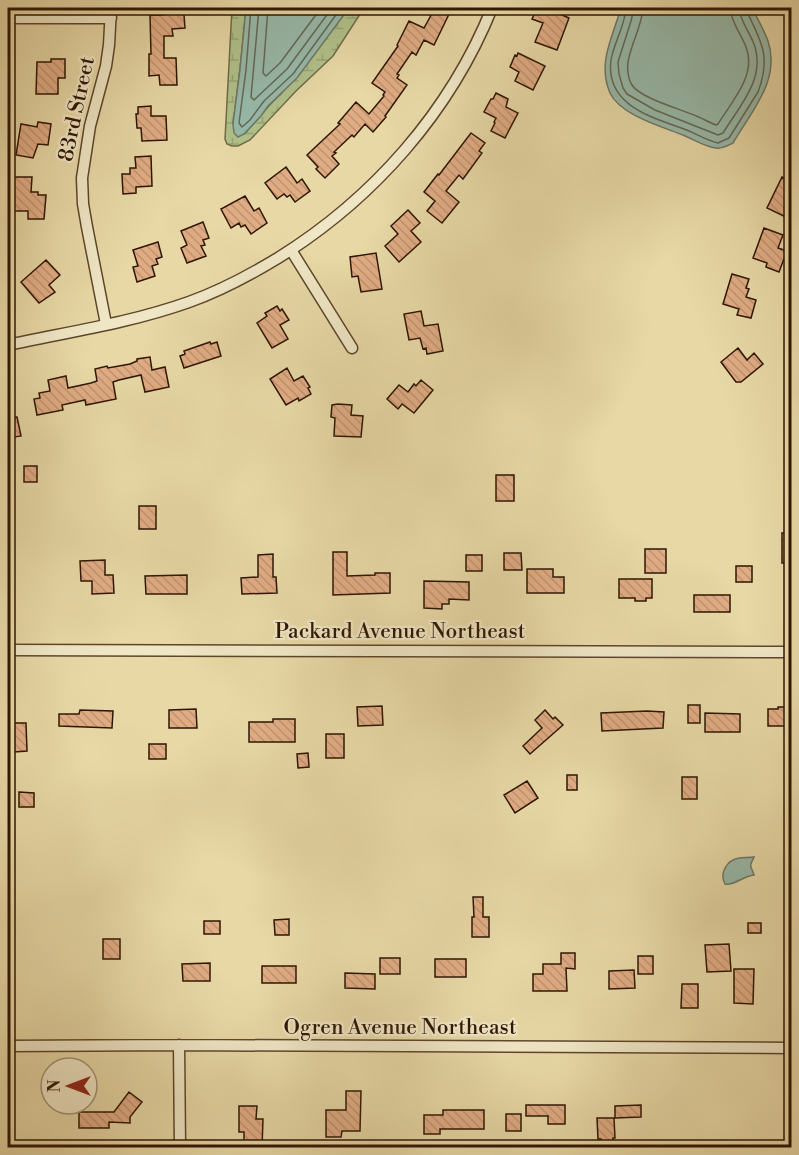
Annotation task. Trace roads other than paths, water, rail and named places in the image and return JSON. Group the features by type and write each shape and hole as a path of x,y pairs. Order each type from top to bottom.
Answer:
{"street":[{"path":"8,345 158,312 190,302 257,271 320,230 368,189 433,116 473,50 492,8"},
{"path":"8,18 111,13"},
{"name":"83rd Street","path":"106,324 83,204 82,178 90,126 106,66 111,13"},
{"path":"291,250 352,348"},
{"name":"Packard Avenue Northeast","path":"8,650 792,652"},
{"path":"179,1045 180,1148"},
{"name":"Ogren Avenue Northeast","path":"8,1046 792,1048"}],"water":[{"path":"246,8 349,8 297,78 268,106 244,134 238,137 234,133 233,124"},
{"path":"621,8 752,8 768,41 771,69 762,95 733,143 720,148 708,146 644,120 623,108 616,101 610,93 605,71 608,50"},
{"path":"754,857 751,866 754,875 732,884 725,884 724,871 731,861"}]}
